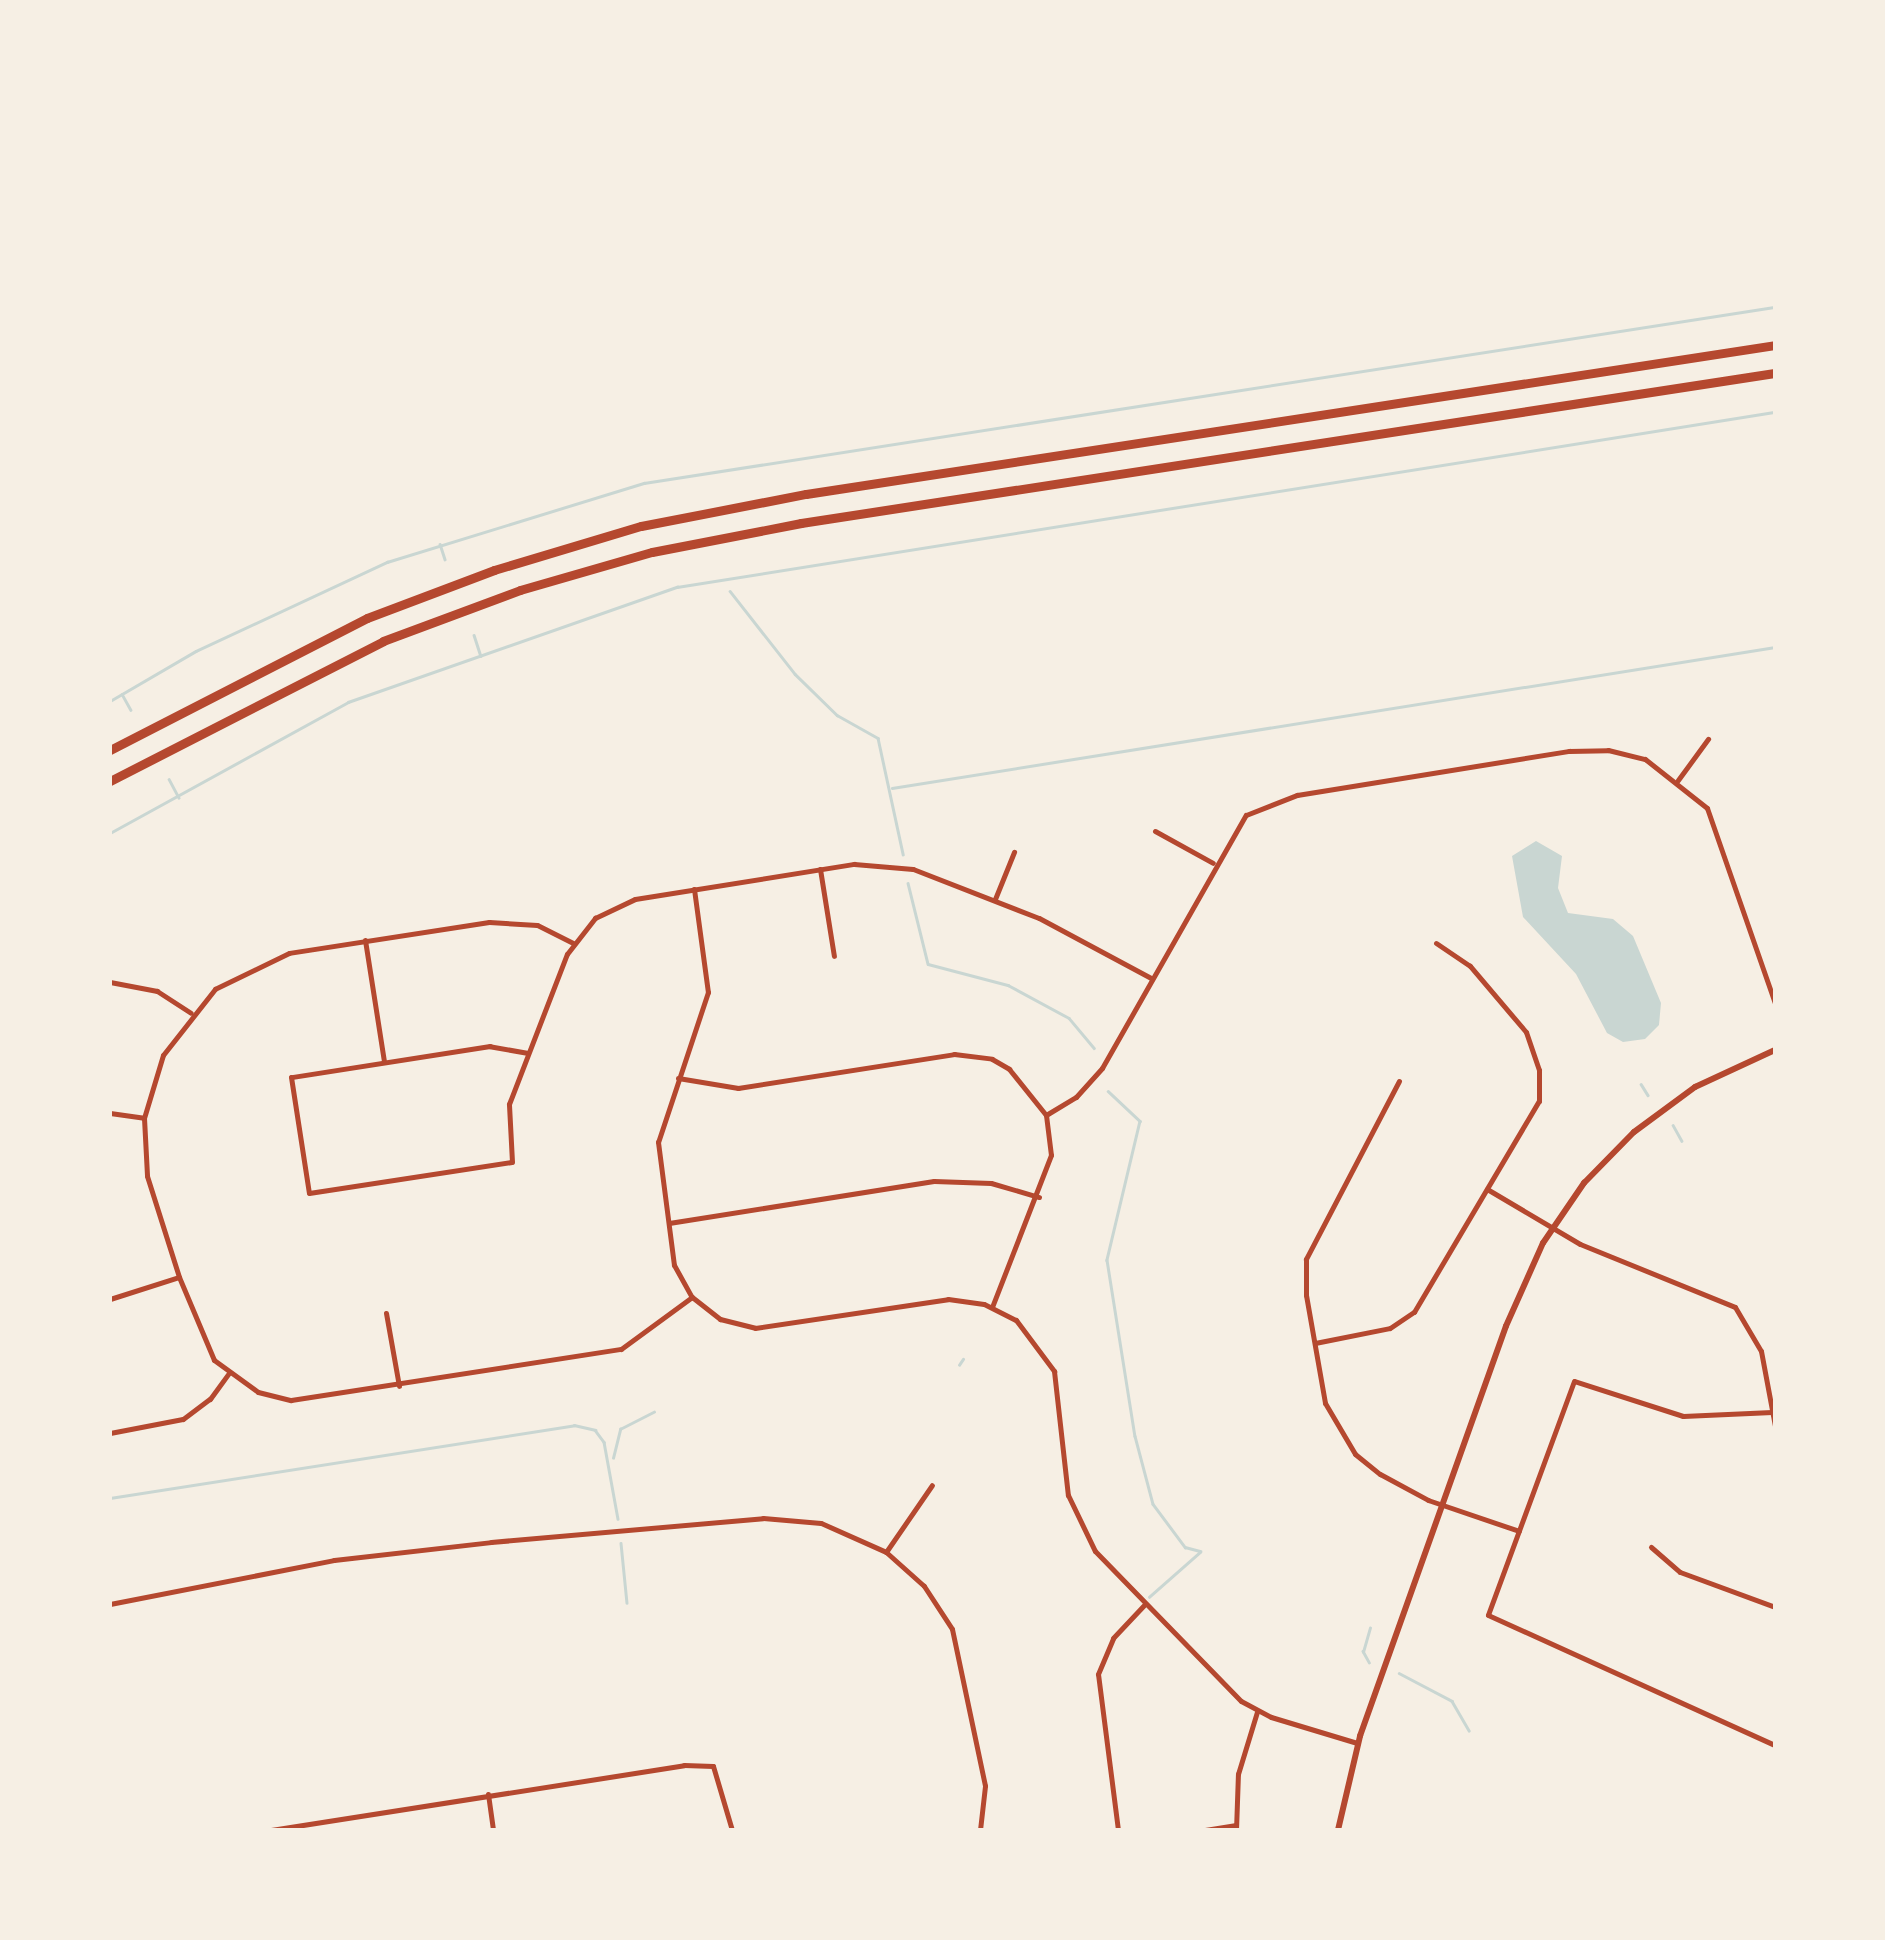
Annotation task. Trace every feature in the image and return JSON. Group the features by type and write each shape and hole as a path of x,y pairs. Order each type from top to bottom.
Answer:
{"highway":[{"path":"110,750 384,612 526,559 641,526 806,494 1775,345"},
{"path":"110,781 383,641 520,590 652,552 800,522 1775,373"}],"street":[{"path":"1678,780 1708,739"},
{"path":"1046,1116 1093,1080 1214,863 1246,816 1297,795 1584,749 1645,760 1678,780 1718,828 1775,1004"},
{"path":"1154,830 1214,863"},
{"path":"995,899 1014,852"},
{"path":"528,1052 490,1046 291,1076 310,1193 512,1162 509,1104 573,943 596,918 624,903 854,864 914,869 995,899 1151,978"},
{"path":"820,869 834,956"},
{"path":"694,889 708,992 658,1142 674,1265 692,1297 728,1323 754,1328 948,1299 992,1307 1028,1332 1048,1358 1058,1384 1076,1520 1145,1604 1258,1712 1358,1743"},
{"path":"573,943 537,925 500,921 365,940 264,960 225,982 190,1013 162,1056 144,1118 147,1176 180,1277 201,1337 229,1373 258,1392 291,1400 621,1349 692,1297"},
{"path":"365,940 384,1062"},
{"path":"1315,1344 1390,1328 1414,1312 1531,1119 1541,1088 1526,1032 1470,966 1436,943"},
{"path":"1763,965 1775,963"},
{"path":"110,982 157,990 190,1013"},
{"path":"1338,1830 1358,1743 1442,1505 1519,1291 1552,1228 1600,1164 1652,1118 1694,1088 1775,1050"},
{"path":"678,1078 738,1088 973,1056 1009,1069 1046,1116 1051,1156 1039,1196 992,1307"},
{"path":"1398,1082 1310,1246 1305,1281 1325,1403 1355,1454 1400,1486 1519,1532"},
{"path":"110,1113 144,1118"},
{"path":"669,1223 934,1181 991,1183 1039,1196"},
{"path":"1487,1188 1552,1228 1725,1300 1756,1338 1775,1426"},
{"path":"110,1300 180,1277"},
{"path":"386,1313 399,1386"},
{"path":"110,1433 183,1418 210,1399 229,1373"},
{"path":"1772,1412 1684,1416 1574,1381 1488,1615 1775,1746"},
{"path":"886,1552 932,1485"},
{"path":"110,1604 334,1560 609,1531 800,1518 886,1552 924,1586 952,1629 985,1786 980,1830"},
{"path":"1651,1547 1680,1572 1775,1607"},
{"path":"1118,1830 1098,1674 1113,1638 1145,1604"},
{"path":"1205,1830 1236,1827 1238,1774 1258,1712"},
{"path":"271,1830 488,1794 713,1766 732,1830"},
{"path":"488,1794 493,1830"}],"shaded area":[{"path":"1536,841 1562,856 1558,888 1568,913 1613,919 1633,936 1661,1003 1659,1025 1645,1039 1623,1042 1607,1033 1576,974 1523,917 1512,856"}],"waterway":[{"path":"110,701 196,651 387,562 644,483 1775,307"},
{"path":"110,833 348,702 677,587 1775,412"},
{"path":"440,544 445,559"},
{"path":"730,591 795,674 837,715 878,738 903,854"},
{"path":"474,635 481,656"},
{"path":"892,788 1775,647"},
{"path":"122,694 131,710"},
{"path":"169,779 179,798"},
{"path":"908,883 928,964 1008,985 1069,1018 1094,1048"},
{"path":"1641,1084 1648,1095"},
{"path":"1108,1091 1140,1121 1107,1260 1135,1436 1153,1504 1185,1547 1200,1551"},
{"path":"1673,1125 1682,1141"},
{"path":"959,1365 963,1359"},
{"path":"613,1458 620,1429 654,1412"},
{"path":"110,1498 574,1425 595,1430 604,1442 618,1519"},
{"path":"621,1543 627,1603"},
{"path":"1149,1597 1200,1552"},
{"path":"1369,1663 1363,1652 1370,1628"},
{"path":"1399,1673 1452,1701 1469,1730"}]}
